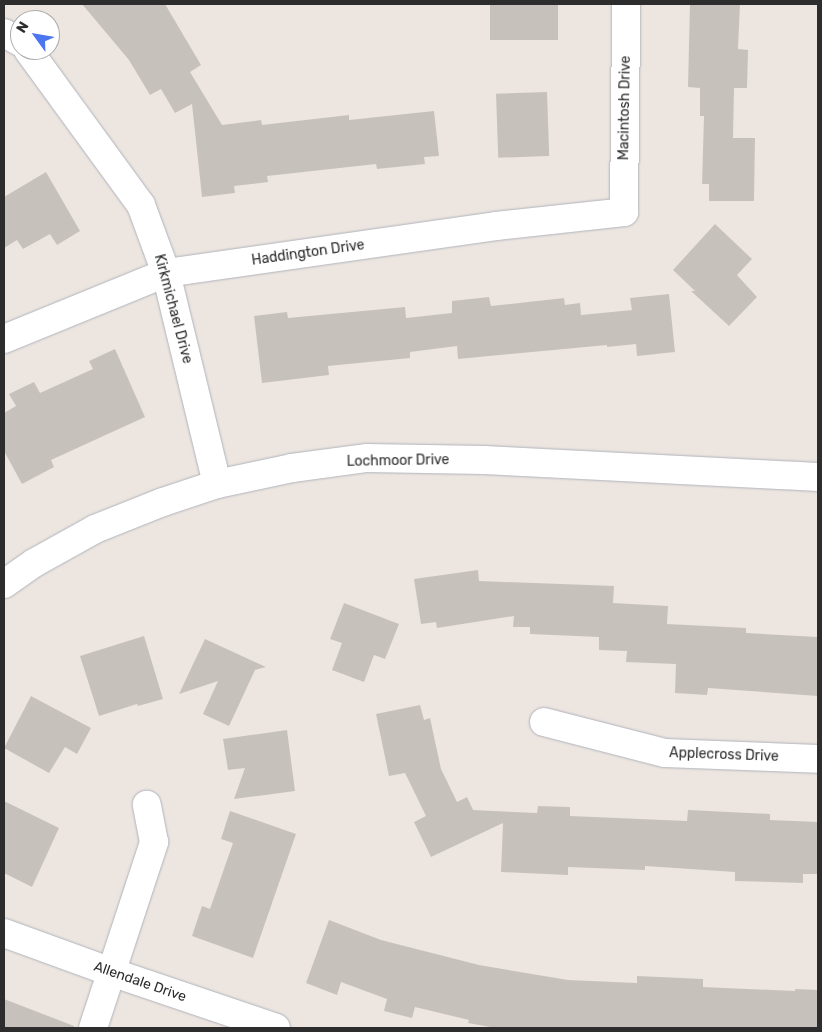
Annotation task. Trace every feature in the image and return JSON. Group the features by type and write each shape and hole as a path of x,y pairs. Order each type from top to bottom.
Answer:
{"street":[{"name":"Macintosh Drive","path":"624,212 626,4"},
{"name":"Kirkmichael Drive","path":"35,60 140,205 166,273 217,484"},
{"name":"Haddington Drive","path":"4,339 166,273 496,226 624,212"},
{"name":"Lochmoor Drive","path":"4,584 34,563 95,529 163,502 217,484 292,468 367,458 484,460 818,477"},
{"name":"Applecross Drive","path":"544,722 665,753 818,759"},
{"path":"94,1028 154,842 147,805"},
{"name":"Allendale Drive","path":"4,933 111,972 276,1028"}],"building":[{"path":"82,4 165,4 201,65 190,72 222,125 261,120 262,125 349,115 349,120 434,111 439,156 424,157 425,164 377,169 376,164 267,176 268,182 234,186 235,193 202,197 192,104 175,113 161,89 150,95 129,60"},
{"path":"490,4 558,4 558,40 490,40"},
{"path":"690,4 740,4 738,49 748,50 747,88 734,88 733,138 755,138 754,201 709,201 709,184 702,184 704,116 700,116 700,88 688,87"},
{"path":"547,92 549,156 498,158 496,94"},
{"path":"46,172 80,231 57,245 50,234 23,249 17,240 4,248 4,197"},
{"path":"715,224 752,259 737,275 757,297 729,326 691,291 695,291 673,270"},
{"path":"669,294 675,352 637,356 636,344 458,359 457,346 410,352 410,358 328,366 329,375 262,383 254,316 287,312 288,318 405,307 406,318 452,313 452,301 489,297 491,306 564,298 565,305 580,303 581,315 632,310 630,298"},
{"path":"115,349 145,417 51,460 54,467 22,484 4,451 4,413 16,406 9,394 34,382 40,393 93,369 89,361"},
{"path":"478,570 479,581 614,586 613,603 668,606 667,624 746,628 746,633 818,637 818,696 708,688 707,695 675,693 676,664 626,662 627,651 599,650 599,637 530,634 530,627 513,627 514,616 437,628 436,622 421,624 414,579"},
{"path":"344,603 399,624 385,659 374,655 364,682 332,670 342,643 330,639"},
{"path":"144,636 163,699 138,706 137,704 99,716 80,656"},
{"path":"205,639 266,667 255,670 229,726 203,714 218,681 179,694"},
{"path":"31,696 91,728 77,754 65,747 49,773 4,748"},
{"path":"420,705 424,720 430,718 441,769 457,802 467,797 473,810 537,813 538,806 570,807 570,816 687,821 688,810 770,814 770,820 818,822 818,874 803,874 803,883 735,881 735,872 645,866 645,870 568,867 568,875 501,872 503,823 431,857 414,822 426,816 405,773 389,776 376,714"},
{"path":"287,730 295,791 234,799 245,768 228,770 223,739"},
{"path":"4,801 59,828 32,887 4,873"},
{"path":"230,811 296,834 253,958 192,936 202,906 210,909 233,843 221,839"},
{"path":"329,920 381,940 479,965 568,980 637,983 637,976 703,979 703,987 795,991 795,989 818,990 818,1028 496,1028 468,1023 469,1020 415,1007 412,1018 384,1011 387,999 341,982 337,995 306,983"},
{"path":"4,999 74,1026 74,1028 4,1028"}]}
